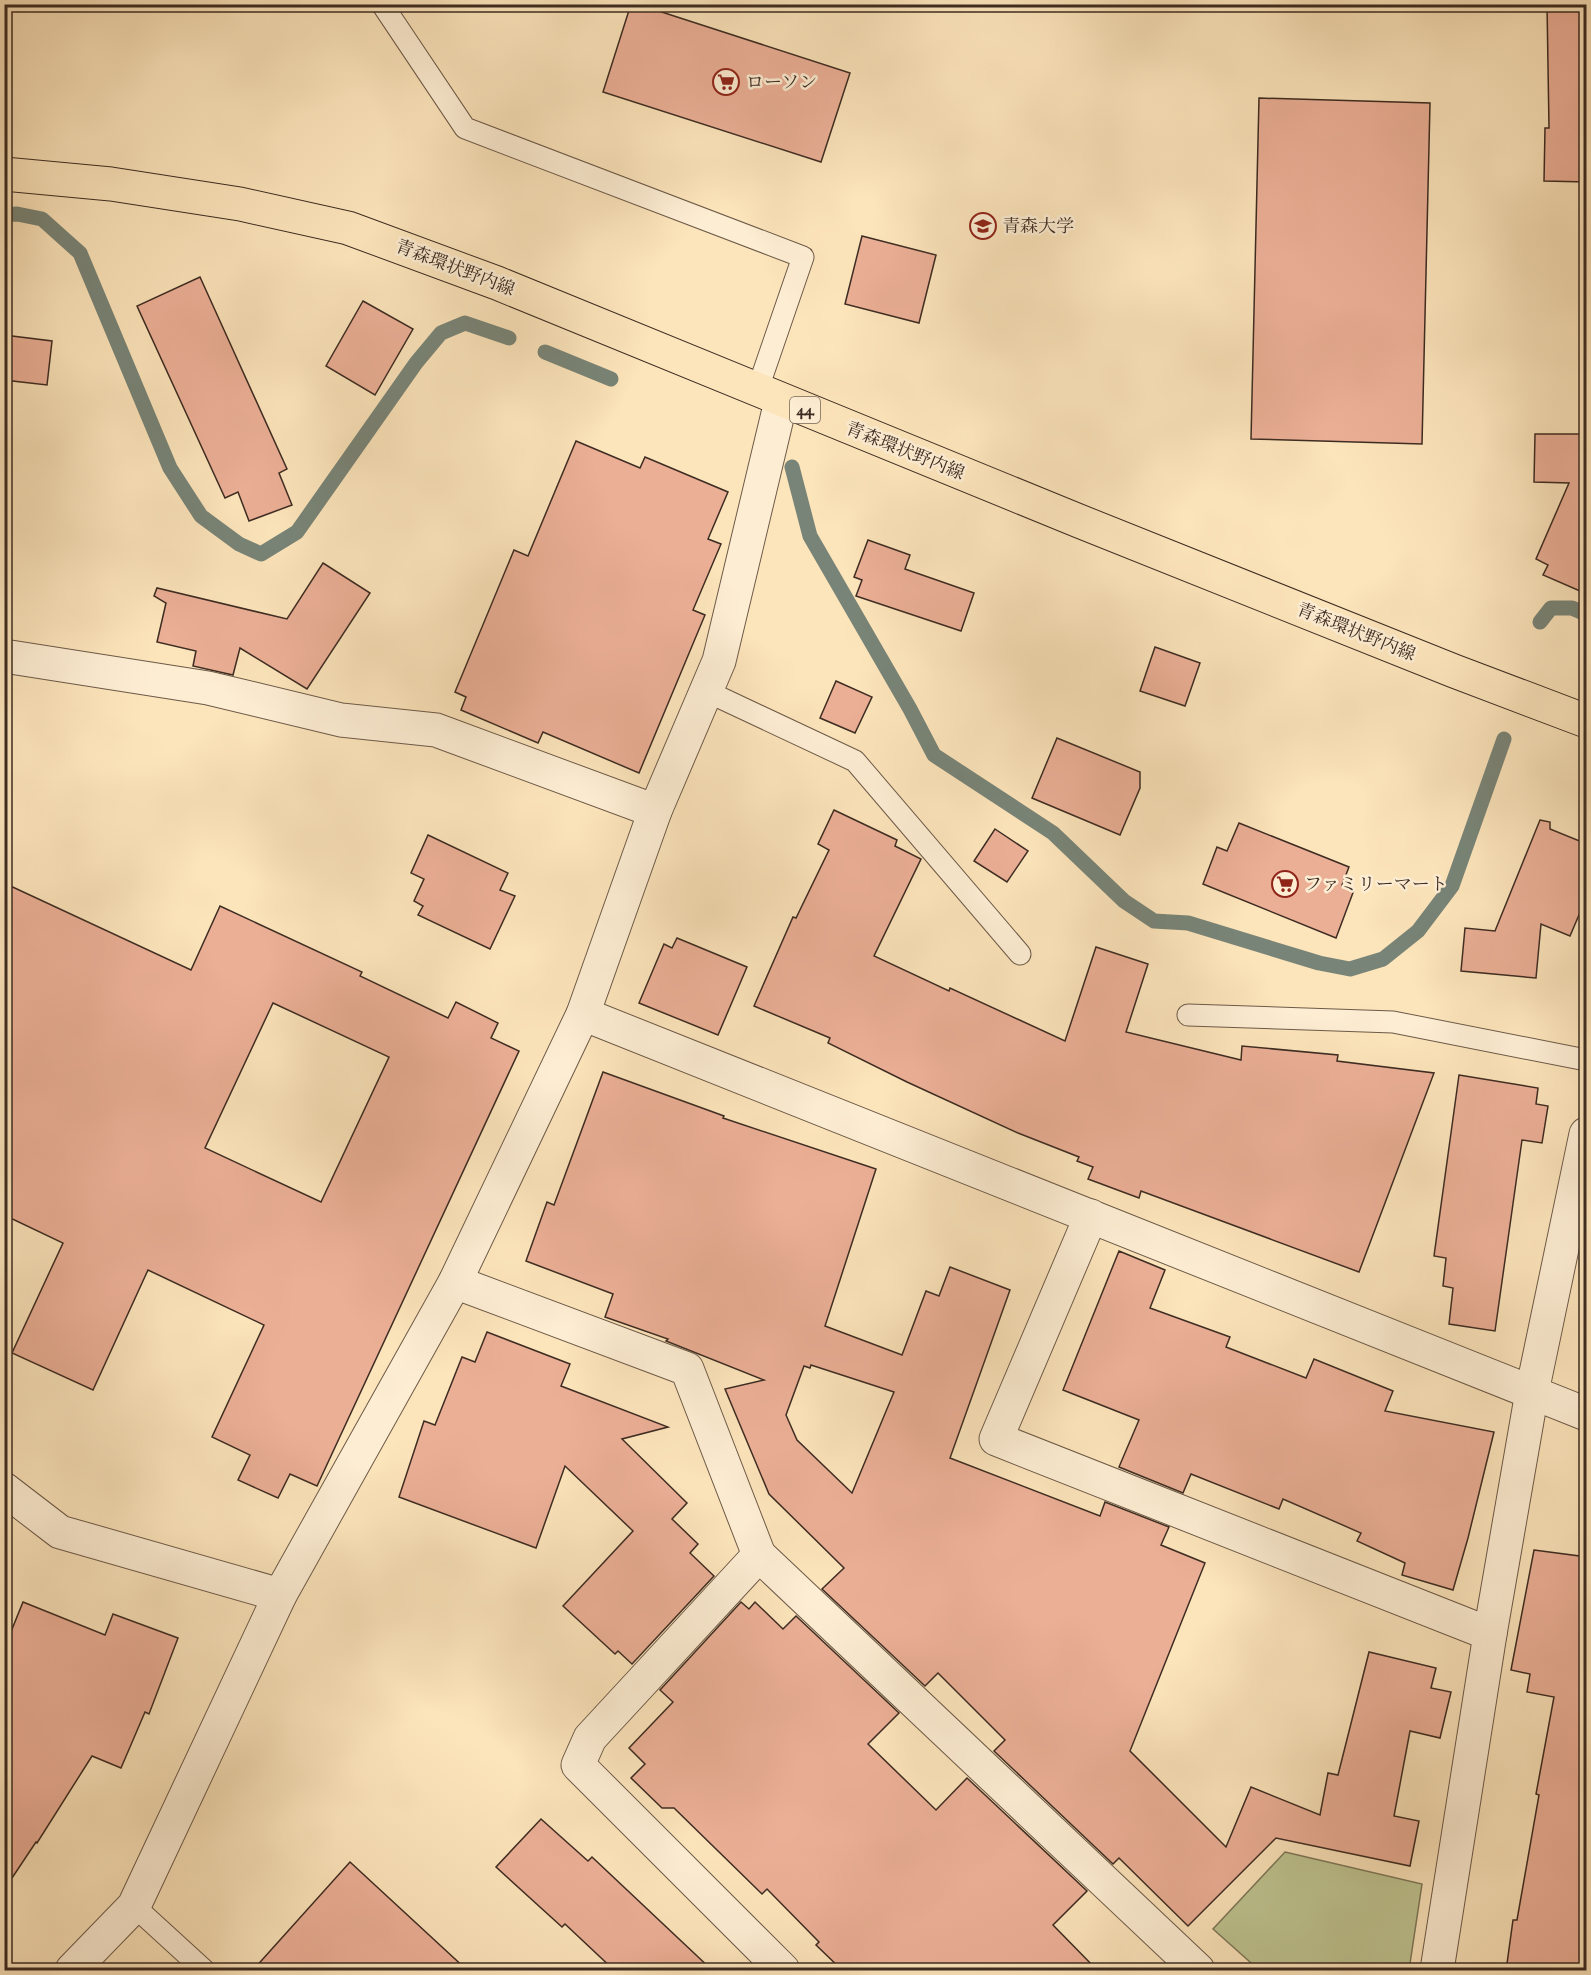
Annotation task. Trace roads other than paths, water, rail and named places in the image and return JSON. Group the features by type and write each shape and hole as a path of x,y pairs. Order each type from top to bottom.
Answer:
{"main road":[{"name":"青森環状野内線","path":"4,174 111,184 240,204 348,228 497,283 769,396 1432,662 1587,721"}],"street":[{"path":"72,1971 134,1906 280,1595 454,1282 584,1014 654,811 719,661 769,396"},
{"path":"4,656 208,688 341,720 436,730 654,811"},
{"path":"584,1014 1587,1414"},
{"path":"1437,1971 1490,1634 1532,1392 1585,1150"},
{"path":"1091,1216 996,1439 1490,1634"},
{"path":"454,1282 687,1370 759,1555 1198,1971"},
{"path":"4,1489 60,1532 280,1595"},
{"path":"759,1555 590,1738 578,1765 783,1971"}],"lane":[{"path":"382,4 465,128 803,257 769,396"},
{"path":"706,691 855,761 1020,954"},
{"path":"1188,1015 1393,1022 1587,1060"},
{"path":"134,1906 204,1971"}],"waterway":[{"path":"4,215 17,214 42,219 80,253 170,468 201,516 239,544 261,554 297,532 416,363 441,333 465,323 509,338"},
{"path":"545,352 611,379"},
{"path":"792,467 810,536 934,755 1053,833 1124,901 1154,921 1188,923 1319,963 1350,969 1383,959 1418,931 1452,886 1504,739"},
{"path":"1540,622 1551,608 1572,608 1586,614"}],"place":[{"name":"ローソン","path":"726,82"},
{"name":"青森大学","path":"983,226"},
{"name":"ファミリーマート","path":"1285,884"}]}
